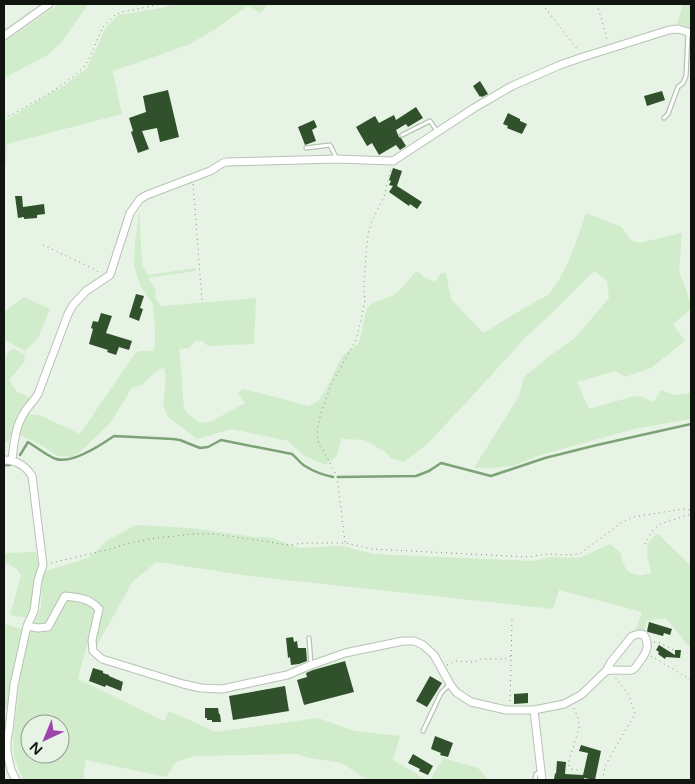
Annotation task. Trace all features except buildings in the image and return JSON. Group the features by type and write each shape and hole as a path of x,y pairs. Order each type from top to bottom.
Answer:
{"street":[{"path":"4,36 48,4"},
{"path":"12,460 13,442 18,428 24,413 36,399 68,314 73,305 86,291 110,275 130,214 140,199 210,171 222,164 236,161 337,159 393,161 474,108 512,86 560,65 669,30 678,29 690,32"},
{"path":"4,460 18,462 32,476 43,565 38,580 34,611 27,626 14,685 7,740 11,770 16,780"},
{"path":"27,626 38,628 48,626 65,596 92,602 99,609 92,640 93,651 102,659 183,684 201,688 222,689 287,676 345,653 414,640 434,655 456,692 471,702 510,710 534,710 564,704 581,695 606,671 632,636 644,635 648,641 646,653 636,667 632,670 606,671"},
{"path":"534,710 541,776"}],"lane":[{"path":"664,118 668,114 678,87 683,83 686,76 690,32"},
{"path":"402,135 430,121 437,132"},
{"path":"306,148 330,145 337,159"},
{"path":"308,638 311,665"},
{"path":"423,731 441,692 450,684"},
{"path":"534,780 536,774 541,776"}],"path":[{"path":"4,118 50,92 83,68 103,27 115,15 162,4"},
{"path":"542,4 583,57"},
{"path":"597,4 609,48"},
{"path":"345,543 337,477 332,465 319,445 318,431 321,413 331,385 356,340 365,300 364,287 368,235 371,223 384,197 393,161"},
{"path":"193,177 202,301"},
{"path":"42,245 92,268 107,278"},
{"path":"43,565 149,539 192,534 215,534 289,545 345,543 372,549 528,557 547,554 572,555 581,553 621,523 632,518 691,510"},
{"path":"645,544 653,530 660,524 691,514"},
{"path":"510,710 512,618"},
{"path":"648,643 655,641 673,650"},
{"path":"646,653 691,680"},
{"path":"442,670 455,662 505,659 511,656"},
{"path":"602,780 606,764 635,714 629,695 616,678 606,671"},
{"path":"570,701 579,720 579,728 568,764 571,769 578,770"}],"green space":[{"path":"59,4 88,4 61,43 48,55 4,78 4,42"},
{"path":"177,4 269,4 260,13 248,6 214,30 188,45 113,71 122,114 7,144 6,164 4,165 4,121 66,84 87,68 106,27 118,15"},
{"path":"683,4 691,4 691,29 677,23"},
{"path":"139,210 142,264 148,275 196,268 196,271 148,278 156,289 155,298 161,306 256,298 254,344 208,346 203,341 195,341 189,348 179,349 184,408 198,422 212,421 245,403 238,392 244,389 309,406 318,401 343,355 359,343 367,308 396,293 416,271 429,280 435,281 442,273 446,273 451,299 483,333 546,296 554,287 568,262 586,213 622,227 630,240 639,243 682,233 679,271 691,304 691,309 673,324 685,341 651,368 625,377 615,371 577,382 589,409 634,396 654,402 661,390 675,395 691,393 691,419 634,429 537,456 513,466 474,468 519,396 524,377 549,356 574,339 609,298 607,281 594,271 525,338 427,444 404,462 391,458 384,451 364,440 341,439 337,456 325,465 303,455 288,441 232,429 197,439 168,417 163,406 166,377 164,368 157,370 142,385 131,389 111,422 81,451 72,457 57,456 43,446 18,434 23,420 28,414 39,415 80,434 135,353 153,351 155,346 153,304 141,287 134,266"},
{"path":"24,297 50,309 38,338 25,351 5,340 4,342 4,312"},
{"path":"15,349 24,354 25,361 9,380 17,392 31,398 20,413 8,442 4,444 4,361 9,351"},
{"path":"136,525 191,528 254,537 269,537 299,548 338,546 373,554 533,561 552,557 579,558 610,544 621,553 622,561 630,573 641,575 651,573 647,551 649,542 658,534 691,566 691,649 666,618 647,621 644,633 635,631 642,612 559,590 553,609 250,576 157,562 133,581 96,647 87,644 78,679 164,721 169,711 216,732 318,718 355,731 400,736 393,760 427,780 367,780 342,763 296,754 195,756 176,762 166,777 86,760 83,780 23,780 14,756 13,738 22,664 30,634 41,607 42,581 46,571 88,558 108,540"},
{"path":"36,552 38,564 31,608 27,618 10,615 21,575 17,569 4,562 4,553"},
{"path":"4,624 22,629 14,662 8,709 4,708"},
{"path":"443,758 478,768 488,780 430,780"}],"waterway":[{"path":"338,477 416,476 429,471 441,463 491,476 545,458 691,424"},
{"path":"20,455 28,442 50,456 63,460 86,453 114,436 173,439 200,448 208,447 221,440 292,454 308,468 333,477"},
{"path":"4,465 10,465"}]}
